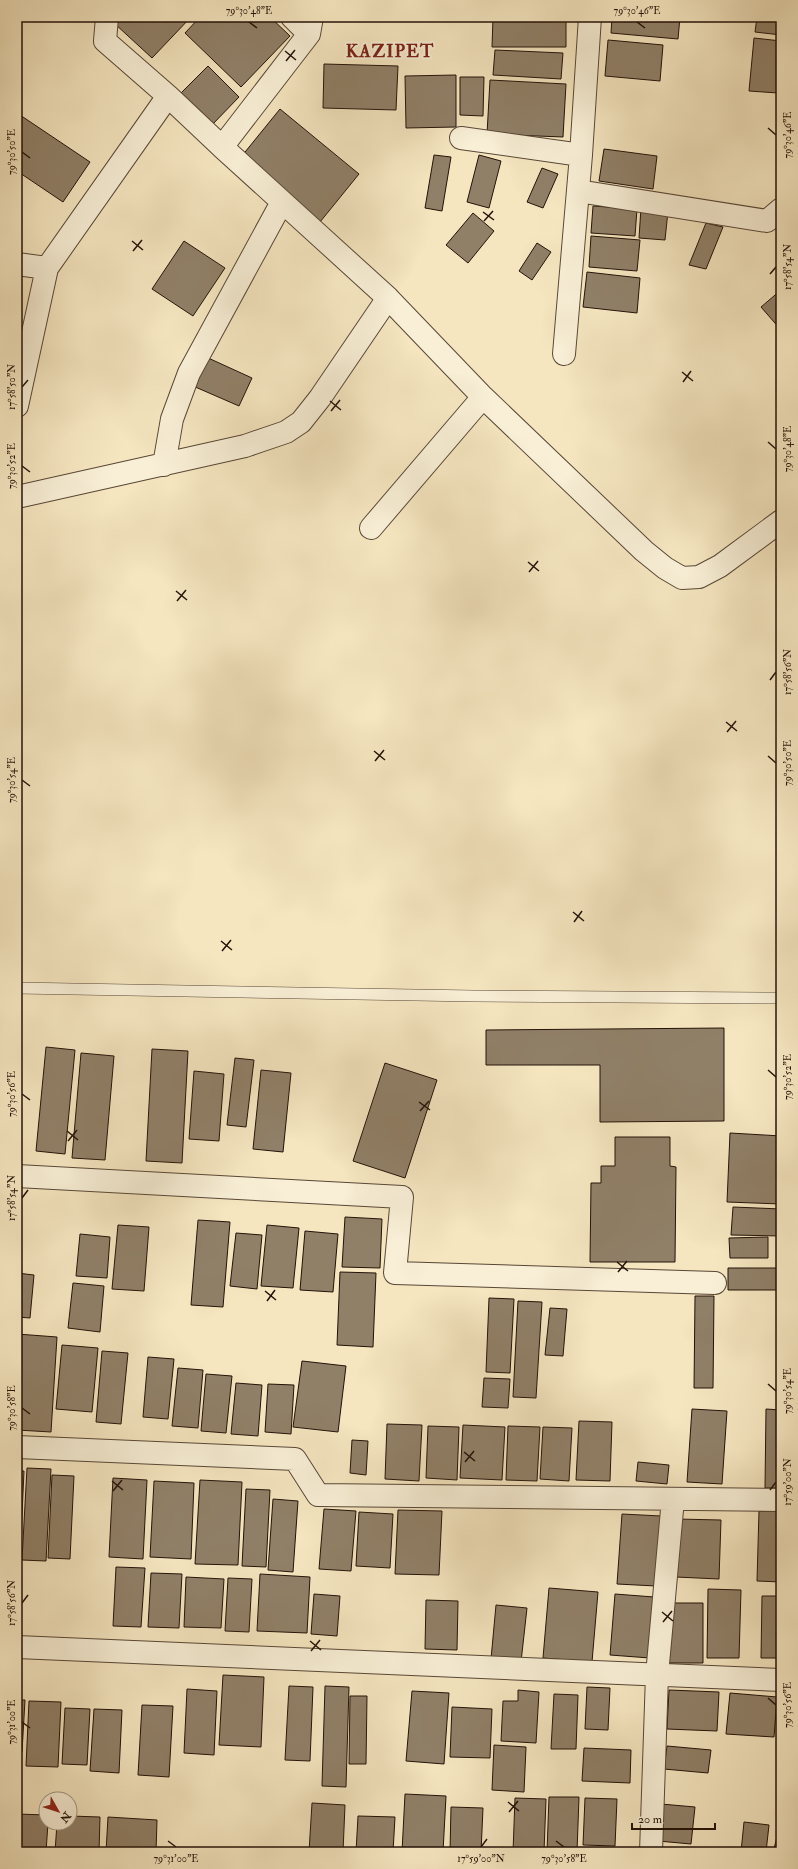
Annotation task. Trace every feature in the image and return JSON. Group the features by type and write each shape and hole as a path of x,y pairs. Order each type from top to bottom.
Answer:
{"street":[{"path":"107,17 104,41 168,96 388,298 483,397 644,551 665,568 682,578 699,578 720,566 781,521"},
{"path":"222,147 311,25 292,17"},
{"path":"564,354 581,155 590,17"},
{"path":"17,406 47,268 168,96"},
{"path":"461,138 581,155"},
{"path":"578,191 767,221 781,209"},
{"path":"164,464 172,419 189,373 282,202"},
{"path":"17,264 47,268"},
{"path":"17,497 245,446 286,432 302,422 388,298"},
{"path":"371,528 483,397"},
{"path":"17,1176 402,1197 395,1273 715,1283"},
{"path":"17,1447 295,1459 318,1495 781,1500"},
{"path":"651,1852 657,1675 673,1499"},
{"path":"17,1647 781,1680"}],"lane":[{"path":"17,988 458,996 781,998"}],"building":[{"path":"119,17 191,17 152,58 114,23"},
{"path":"200,17 270,17 290,36 241,87 185,33"},
{"path":"368,17 405,17 405,19"},
{"path":"493,17 566,17 566,47 492,47"},
{"path":"612,17 680,17 678,39 611,33"},
{"path":"757,17 781,17 781,35 755,32"},
{"path":"754,38 781,41 778,93 749,91"},
{"path":"608,40 663,45 660,81 605,76"},
{"path":"495,50 563,53 561,79 493,75"},
{"path":"324,64 398,66 396,110 323,108"},
{"path":"208,66 239,97 210,127 179,95"},
{"path":"456,75 456,127 406,128 405,76"},
{"path":"460,77 484,77 483,116 460,115"},
{"path":"490,80 566,84 563,137 487,134"},
{"path":"280,109 359,174 320,222 241,157"},
{"path":"17,113 90,162 63,202 17,171"},
{"path":"604,149 657,156 653,189 599,181"},
{"path":"434,155 451,157 442,211 425,208"},
{"path":"479,155 501,161 489,208 467,202"},
{"path":"542,168 558,174 543,208 527,202"},
{"path":"593,206 637,209 635,236 591,233"},
{"path":"641,208 668,211 665,240 639,238"},
{"path":"473,213 494,231 468,263 446,245"},
{"path":"706,223 723,227 706,269 689,265"},
{"path":"591,236 640,240 637,271 589,267"},
{"path":"184,241 225,268 193,316 152,289"},
{"path":"537,243 551,252 532,280 519,271"},
{"path":"587,272 640,278 637,313 583,307"},
{"path":"781,290 781,330 761,307"},
{"path":"206,357 252,378 239,406 193,386"},
{"path":"724,1028 724,1121 600,1122 600,1065 486,1065 486,1030"},
{"path":"46,1047 75,1050 65,1154 36,1151"},
{"path":"152,1049 188,1051 182,1163 146,1161"},
{"path":"81,1053 114,1056 105,1160 72,1158"},
{"path":"235,1058 254,1060 246,1127 227,1125"},
{"path":"385,1063 437,1080 405,1178 353,1161"},
{"path":"261,1070 291,1073 283,1152 253,1149"},
{"path":"194,1071 224,1074 219,1141 189,1139"},
{"path":"730,1133 781,1136 781,1204 727,1202"},
{"path":"615,1137 670,1137 670,1166 676,1167 675,1262 590,1262 591,1183 601,1183 601,1166 615,1166"},
{"path":"733,1207 781,1209 781,1236 731,1235"},
{"path":"345,1217 382,1219 380,1268 342,1267"},
{"path":"198,1220 230,1222 223,1307 191,1305"},
{"path":"118,1225 149,1227 144,1291 112,1289"},
{"path":"267,1225 299,1228 293,1288 261,1286"},
{"path":"305,1231 338,1234 333,1292 300,1290"},
{"path":"236,1233 262,1235 257,1289 230,1286"},
{"path":"80,1234 110,1237 107,1278 76,1276"},
{"path":"768,1237 768,1258 730,1258 729,1238"},
{"path":"728,1268 781,1268 781,1290 728,1290"},
{"path":"340,1272 376,1273 373,1347 337,1345"},
{"path":"17,1273 34,1275 30,1318 17,1317"},
{"path":"73,1283 104,1286 100,1332 68,1328"},
{"path":"695,1296 714,1296 713,1388 694,1388"},
{"path":"489,1298 514,1299 510,1373 486,1372"},
{"path":"518,1301 542,1302 536,1398 513,1397"},
{"path":"550,1308 567,1309 563,1356 545,1355"},
{"path":"17,1334 57,1337 51,1432 17,1430"},
{"path":"62,1345 98,1348 92,1412 56,1409"},
{"path":"102,1351 128,1353 121,1424 96,1422"},
{"path":"148,1357 174,1359 168,1419 143,1417"},
{"path":"302,1361 346,1366 338,1432 293,1427"},
{"path":"178,1368 203,1370 198,1428 172,1426"},
{"path":"206,1374 232,1376 226,1433 201,1431"},
{"path":"484,1378 510,1379 508,1408 482,1407"},
{"path":"236,1383 262,1385 258,1436 231,1434"},
{"path":"268,1384 294,1385 291,1434 265,1432"},
{"path":"692,1409 727,1411 722,1484 687,1482"},
{"path":"766,1409 781,1410 781,1488 765,1488"},
{"path":"579,1421 612,1422 610,1481 576,1480"},
{"path":"387,1424 422,1425 419,1481 385,1479"},
{"path":"463,1425 505,1427 502,1480 460,1478"},
{"path":"428,1426 459,1427 457,1480 426,1478"},
{"path":"508,1426 540,1427 537,1481 506,1480"},
{"path":"543,1427 572,1428 569,1481 540,1479"},
{"path":"352,1440 368,1441 366,1475 350,1473"},
{"path":"638,1462 669,1465 667,1484 636,1481"},
{"path":"27,1468 51,1469 46,1561 22,1560"},
{"path":"17,1471 24,1471 20,1559 17,1559"},
{"path":"52,1475 74,1476 70,1559 48,1558"},
{"path":"113,1478 147,1480 143,1559 109,1557"},
{"path":"200,1480 242,1482 238,1565 195,1564"},
{"path":"154,1481 194,1483 191,1559 150,1557"},
{"path":"246,1489 270,1490 266,1567 242,1566"},
{"path":"273,1499 298,1501 293,1572 268,1570"},
{"path":"324,1509 356,1511 351,1571 319,1569"},
{"path":"398,1510 442,1511 439,1575 395,1574"},
{"path":"759,1511 781,1511 781,1582 757,1581"},
{"path":"359,1512 393,1514 390,1568 356,1566"},
{"path":"622,1514 661,1516 656,1586 617,1584"},
{"path":"677,1519 721,1520 719,1579 676,1577"},
{"path":"116,1567 145,1568 141,1627 113,1626"},
{"path":"151,1573 182,1574 179,1628 148,1627"},
{"path":"260,1574 310,1577 307,1633 257,1631"},
{"path":"186,1577 224,1579 221,1628 184,1627"},
{"path":"228,1578 252,1579 249,1632 225,1631"},
{"path":"549,1588 598,1592 592,1662 543,1658"},
{"path":"708,1589 741,1590 739,1658 707,1658"},
{"path":"314,1594 340,1596 337,1636 311,1634"},
{"path":"615,1594 654,1597 650,1658 610,1655"},
{"path":"762,1596 781,1596 781,1658 761,1658"},
{"path":"426,1600 458,1601 457,1650 425,1649"},
{"path":"669,1603 703,1603 703,1663 669,1663"},
{"path":"496,1605 527,1608 521,1662 491,1659"},
{"path":"223,1675 264,1677 261,1747 219,1745"},
{"path":"289,1686 313,1687 310,1761 285,1760"},
{"path":"325,1686 349,1687 346,1787 322,1786"},
{"path":"587,1687 610,1688 608,1730 585,1729"},
{"path":"187,1689 217,1691 214,1755 184,1753"},
{"path":"518,1690 539,1692 536,1743 501,1741 503,1701 518,1701"},
{"path":"669,1690 719,1692 717,1731 667,1729"},
{"path":"412,1691 449,1693 444,1764 406,1761"},
{"path":"730,1693 777,1697 774,1737 726,1734"},
{"path":"554,1694 578,1695 576,1749 551,1749"},
{"path":"350,1696 367,1696 366,1764 349,1764"},
{"path":"17,1700 25,1700 22,1752 17,1752"},
{"path":"29,1701 61,1702 58,1767 26,1766"},
{"path":"142,1705 173,1706 169,1777 138,1775"},
{"path":"452,1707 492,1709 490,1758 450,1757"},
{"path":"65,1708 90,1709 87,1765 62,1764"},
{"path":"94,1709 122,1710 119,1773 90,1771"},
{"path":"494,1745 526,1747 524,1792 492,1790"},
{"path":"667,1746 711,1750 708,1773 664,1769"},
{"path":"584,1748 631,1750 630,1783 582,1781"},
{"path":"405,1794 446,1796 443,1852 402,1852"},
{"path":"549,1797 579,1797 577,1852 547,1852"},
{"path":"515,1798 546,1799 544,1852 513,1852"},
{"path":"585,1798 617,1799 615,1846 583,1845"},
{"path":"312,1803 345,1805 343,1852 309,1852"},
{"path":"661,1804 695,1807 691,1844 658,1841"},
{"path":"451,1807 483,1808 481,1852 450,1852"},
{"path":"17,1814 38,1815 38,1831 47,1831 46,1852 17,1852"},
{"path":"78,1816 100,1817 99,1852 55,1852 56,1831 78,1831"},
{"path":"358,1816 395,1817 393,1852 356,1852"},
{"path":"108,1817 157,1820 156,1852 106,1852"},
{"path":"744,1822 769,1825 766,1852 741,1852"},
{"path":"781,1823 781,1852 773,1852"},
{"path":"583,1849 636,1851 636,1852 583,1852"}],"district":[{"name":"KAZIPET","path":"390,51"}]}
